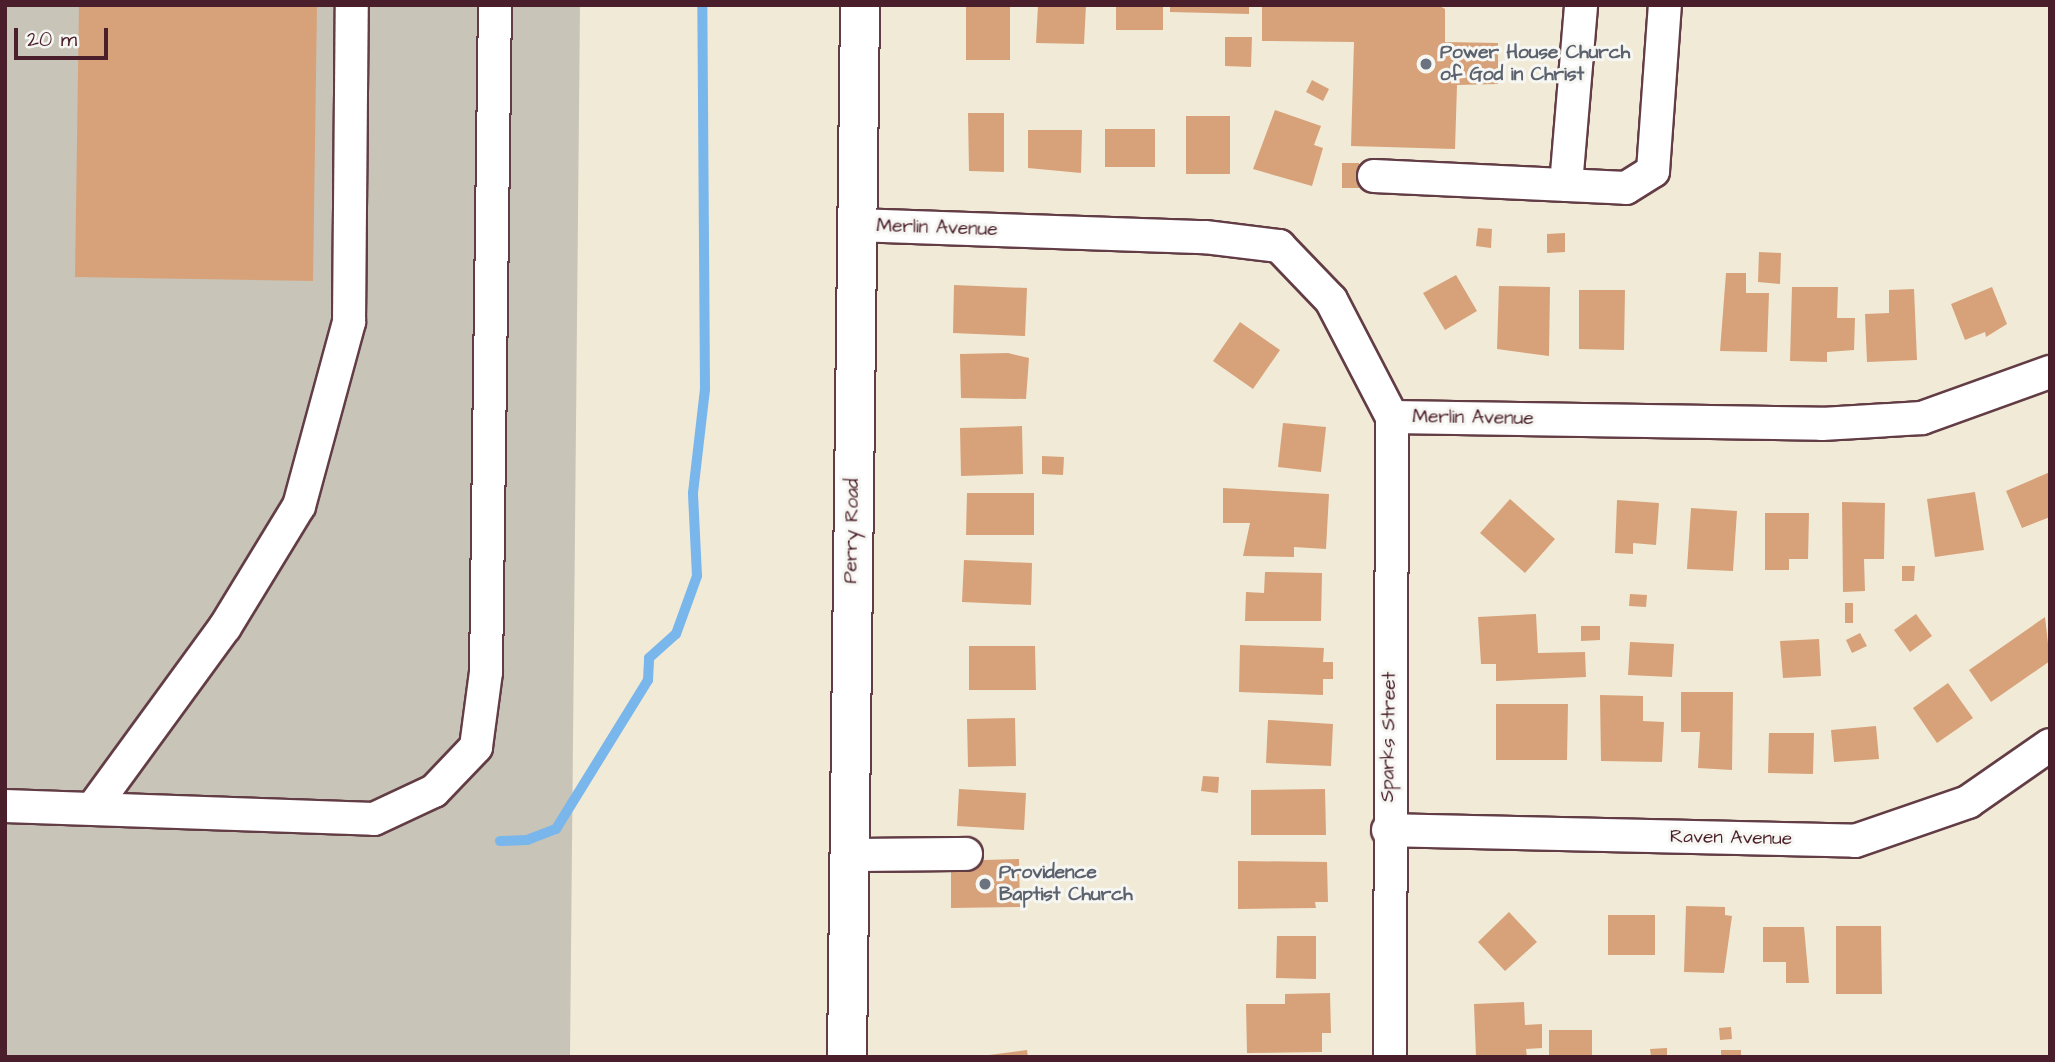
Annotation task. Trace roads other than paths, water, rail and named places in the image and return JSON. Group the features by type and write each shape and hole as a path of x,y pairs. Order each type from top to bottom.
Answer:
{"main road":[{"name":"Perry Road","path":"847,1057 855,225 860,5"}],"street":[{"path":"95,805 225,627 299,506 349,322 352,5"},
{"path":"5,806 95,805 374,819 434,791 476,747 486,672 495,5"},
{"path":"1566,185 1581,5"},
{"path":"1374,176 1626,188 1653,171 1665,5"},
{"name":"Merlin Avenue","path":"855,225 1205,237 1279,246 1331,300 1392,416 1822,424 1922,418 2050,372"},
{"name":"Sparks Street","path":"1390,1057 1388,831 1392,416"},
{"name":"Raven Avenue","path":"1388,831 1855,841 1968,802 2050,745"},
{"path":"848,855 966,853"}],"waterway":[{"path":"500,841 527,840 556,829 648,680 649,658 676,634 697,576 693,493 705,389 702,5"}],"place":[{"name":"Power House Church of God in Christ","path":"1426,64"},
{"name":"Providence Baptist Church","path":"985,884"}]}
